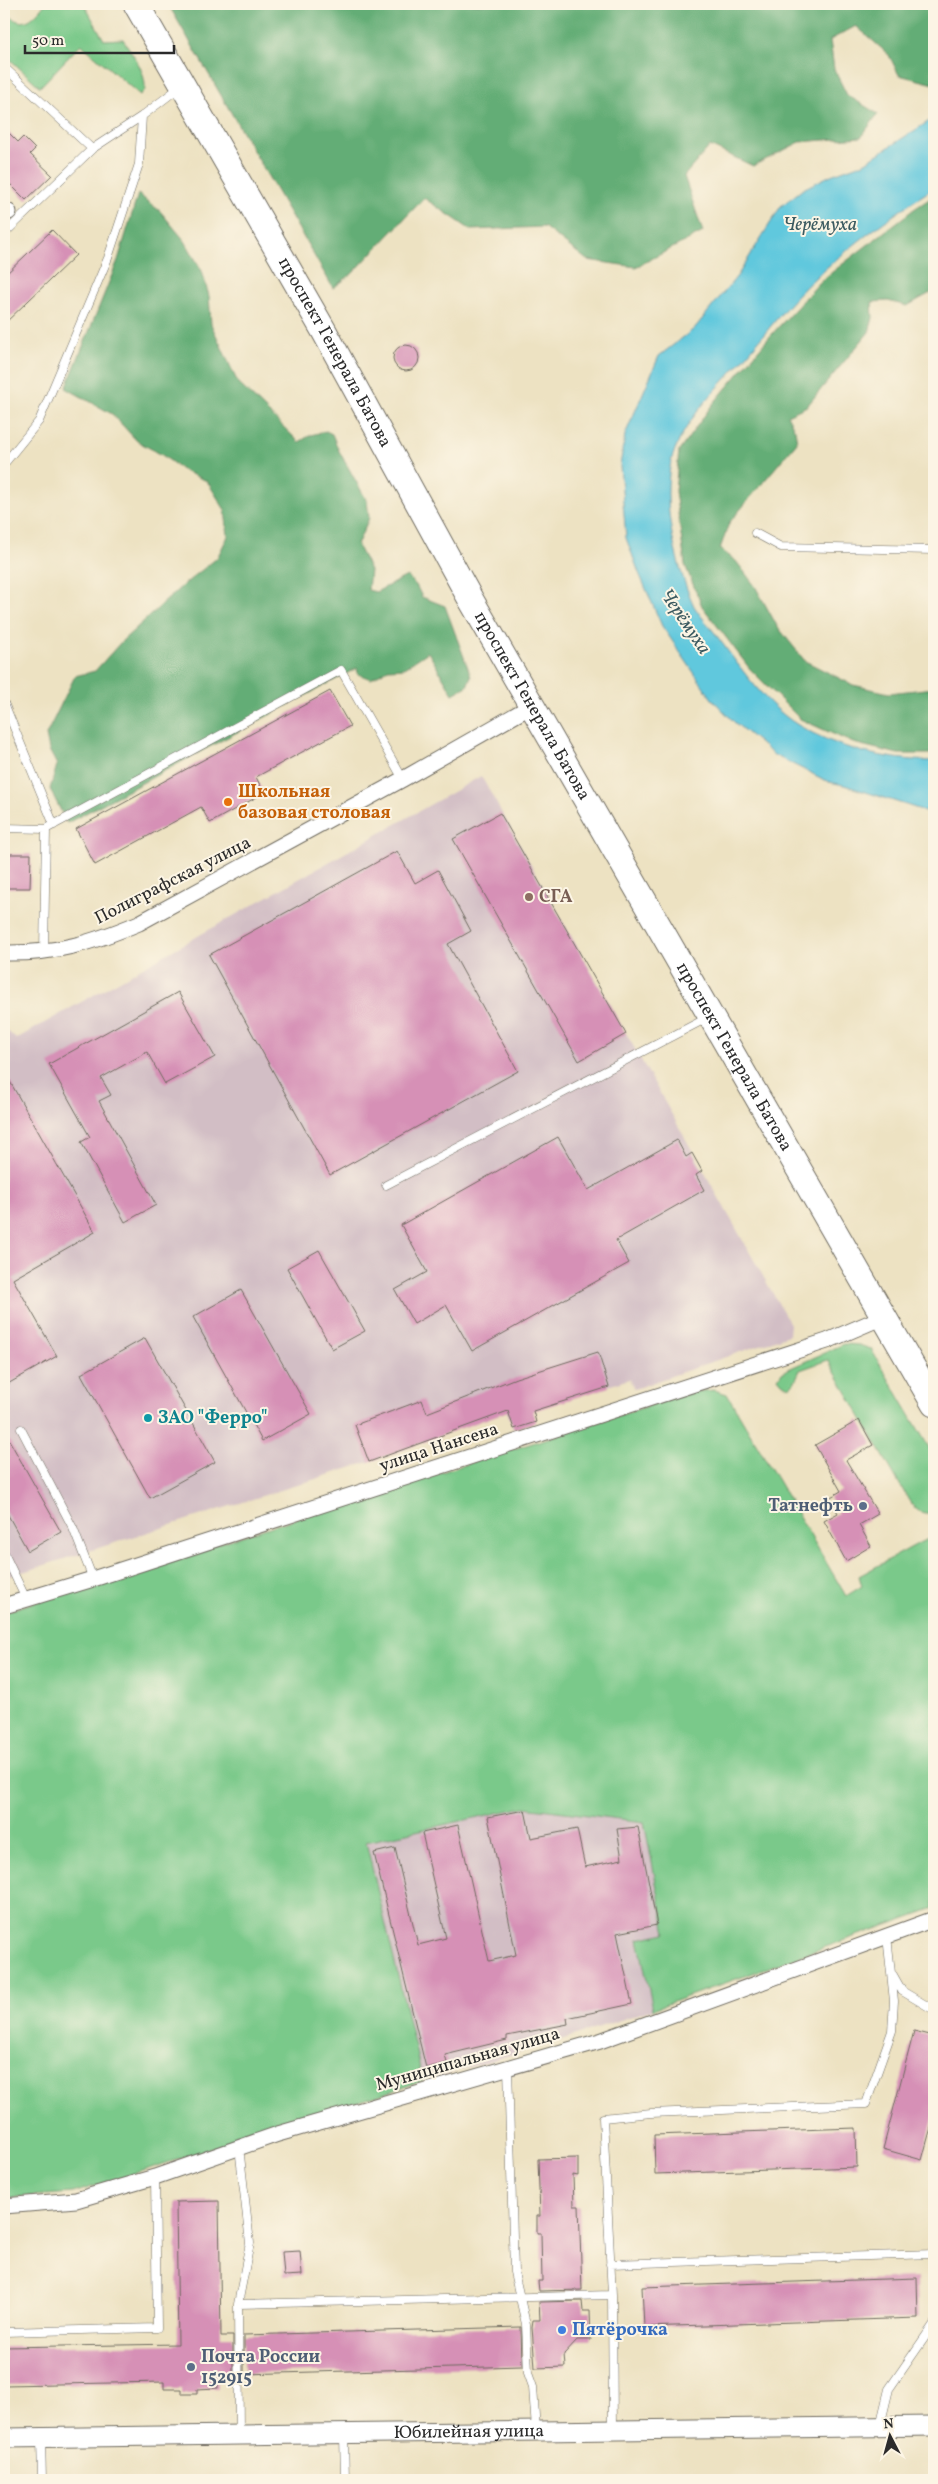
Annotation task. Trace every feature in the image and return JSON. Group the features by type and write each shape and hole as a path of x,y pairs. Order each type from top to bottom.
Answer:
{"main road":[{"name":"проспект Генерала Батова","path":"136,4 324,331 471,600 934,1404"}],"street":[{"name":"Полиграфская улица","path":"4,953 44,952 96,942 139,923 403,779 532,705"},
{"name":"улица Нансена","path":"4,1606 93,1579 827,1341 883,1317"},
{"name":"Муниципальная улица","path":"4,2206 76,2200 155,2177 239,2147 600,2041 934,1919"},
{"name":"Юбилейная улица","path":"4,2438 934,2426"}],"lane":[{"path":"4,67 92,149"},
{"path":"4,234 8,213 92,149 142,116 182,86"},
{"path":"4,464 40,421 108,258 139,164 142,116"},
{"path":"755,533 781,547 934,550"},
{"path":"4,828 46,829 341,670 403,779"},
{"path":"4,703 54,825"},
{"path":"44,952 46,829"},
{"path":"386,1185 710,1016"},
{"path":"21,1429 72,1528 93,1579"},
{"path":"4,1553 26,1599"},
{"path":"613,2430 612,2295 603,2118 651,2113 866,2104 892,2031 894,2001 887,1936"},
{"path":"891,1972 902,1991 934,2010"},
{"path":"508,2067 514,2272 526,2324 528,2373 533,2387 536,2431"},
{"path":"239,2147 250,2243 238,2304 239,2435"},
{"path":"4,2332 157,2328 155,2177"},
{"path":"610,2264 934,2254"},
{"path":"238,2304 612,2295"},
{"path":"880,2426 889,2389 934,2324"},
{"path":"344,2435 345,2480"},
{"path":"41,2438 42,2480"}],"shaded area":[{"path":"481,776 790,1324 789,1335 634,1389 629,1379 533,1411 536,1422 513,1429 507,1411 369,1462 4,1578 4,1028 16,1039"},
{"path":"524,1807 644,1822 666,1933 638,1939 653,2009 570,2037 423,2081 366,1842"}],"green space":[{"path":"45,4 84,4 104,40 123,39 141,70 145,90 140,95 81,44 40,87 4,54 4,10 21,22 30,19"},
{"path":"168,4 934,4 934,84 899,75 889,55 856,26 830,40 834,69 847,95 878,114 861,137 800,142 753,166 710,146 684,176 703,232 636,267 587,260 544,227 471,230 424,198 352,274 333,288"},
{"path":"138,194 160,211 185,241 202,271 209,296 211,324 238,383 299,442 311,435 326,431 332,434 339,451 367,501 369,518 357,545 370,570 368,590 376,592 407,576 416,585 422,597 445,606 471,676 467,686 453,694 428,652 404,668 388,669 371,679 358,674 357,668 67,823 50,789 57,765 49,750 46,735 75,676 95,671 121,642 182,586 217,558 228,536 225,510 207,481 184,471 162,455 137,441 112,414 66,388 118,260"},
{"path":"934,196 934,291 907,306 888,301 872,302 873,318 869,332 807,406 787,415 795,430 797,442 729,523 720,549 736,561 755,586 777,626 805,661 853,685 889,693 934,688 934,754 898,754 853,743 800,719 750,669 702,606 685,565 675,491 679,451 712,405 772,334 822,280 914,209"},
{"path":"844,1344 859,1345 871,1349 934,1456 934,1512 921,1512 911,1504 828,1360 800,1370 794,1383 789,1387 778,1378 782,1372"},
{"path":"714,1390 727,1394 846,1596 862,1586 859,1576 921,1542 934,1537 934,1908 653,2009 638,1939 666,1933 644,1822 524,1807 366,1842 423,2081 73,2193 4,2198 4,1612 692,1392"}],"water":[{"name":"Черёмуха","path":"934,118 934,188 888,219 845,252 807,285 706,401 689,423 676,447 668,484 668,505 675,549 694,606 752,683 774,706 798,725 830,741 881,756 934,761 934,814 844,785 829,782 774,755 734,722 712,699 662,626 639,573 626,538 620,466 625,435 659,356 694,329 738,275 781,206 803,189 831,175 864,163"}],"building":[{"path":"4,128 18,142 23,137 35,149 30,154 52,175 26,200 4,178"},
{"path":"52,230 76,255 4,324 4,276"},
{"path":"406,345 415,349 419,358 415,367 406,371 397,367 393,358 397,349"},
{"path":"330,691 350,726 256,777 264,793 210,823 201,807 95,865 76,829"},
{"path":"500,813 626,1034 579,1061 453,839"},
{"path":"397,851 415,883 438,870 471,931 448,944 518,1071 330,1175 209,955"},
{"path":"4,854 31,854 30,888 4,888"},
{"path":"178,992 215,1057 165,1084 147,1052 101,1078 111,1095 99,1101 156,1205 125,1222 81,1142 90,1137 49,1064"},
{"path":"4,1071 95,1232 13,1279 57,1356 4,1386"},
{"path":"558,1137 588,1190 677,1140 686,1157 692,1153 702,1171 696,1175 704,1190 616,1240 629,1263 472,1351 446,1305 414,1324 395,1290 427,1272 401,1225"},
{"path":"319,1250 365,1331 332,1349 287,1268"},
{"path":"241,1290 311,1414 262,1441 193,1317"},
{"name":"ЗАО \"Ферро\"","path":"145,1338 215,1462 150,1498 81,1374"},
{"path":"598,1352 609,1387 533,1411 536,1422 514,1429 508,1411 369,1462 355,1425 422,1400 427,1413 516,1378"},
{"path":"859,1420 873,1445 846,1460 878,1514 859,1525 871,1546 846,1561 824,1521 838,1513 829,1498 841,1491 815,1445"},
{"path":"4,1431 61,1532 28,1551 4,1508"},
{"path":"525,1810 531,1838 577,1829 585,1867 622,1859 617,1829 638,1827 657,1925 617,1933 632,2004 567,2018 568,2024 507,2036 507,2040 445,2055 447,2063 426,2068 374,1853 395,1848 418,1945 446,1938 422,1833 458,1825 489,1961 516,1955 488,1817"},
{"path":"914,2031 934,2036 934,2116 922,2160 883,2149"},
{"path":"856,2128 857,2167 655,2174 654,2135"},
{"path":"578,2158 578,2176 573,2175 574,2206 579,2206 582,2290 539,2291 538,2281 542,2281 541,2233 537,2233 537,2216 540,2216 538,2159"},
{"path":"219,2201 221,2336 233,2336 233,2375 217,2375 218,2388 197,2389 197,2394 182,2394 182,2389 164,2389 164,2382 4,2385 4,2347 178,2344 176,2202"},
{"path":"300,2251 302,2275 284,2276 282,2252"},
{"path":"917,2278 918,2318 644,2327 642,2287"},
{"name":"Пятёрочка","path":"582,2301 583,2311 590,2311 591,2340 577,2340 564,2354 565,2367 535,2368 532,2327 533,2320 540,2320 539,2302"},
{"path":"521,2327 522,2366 244,2374 244,2335"}],"place":[{"name":"Школьная базовая столовая","path":"228,802"},
{"name":"СГА","path":"529,897"},
{"name":"ЗАО \"Ферро\"","path":"148,1418"},
{"name":"Татнефть","path":"863,1506"},
{"name":"Пятёрочка","path":"562,2330"},
{"name":"Почта России 152915","path":"191,2367"}]}
